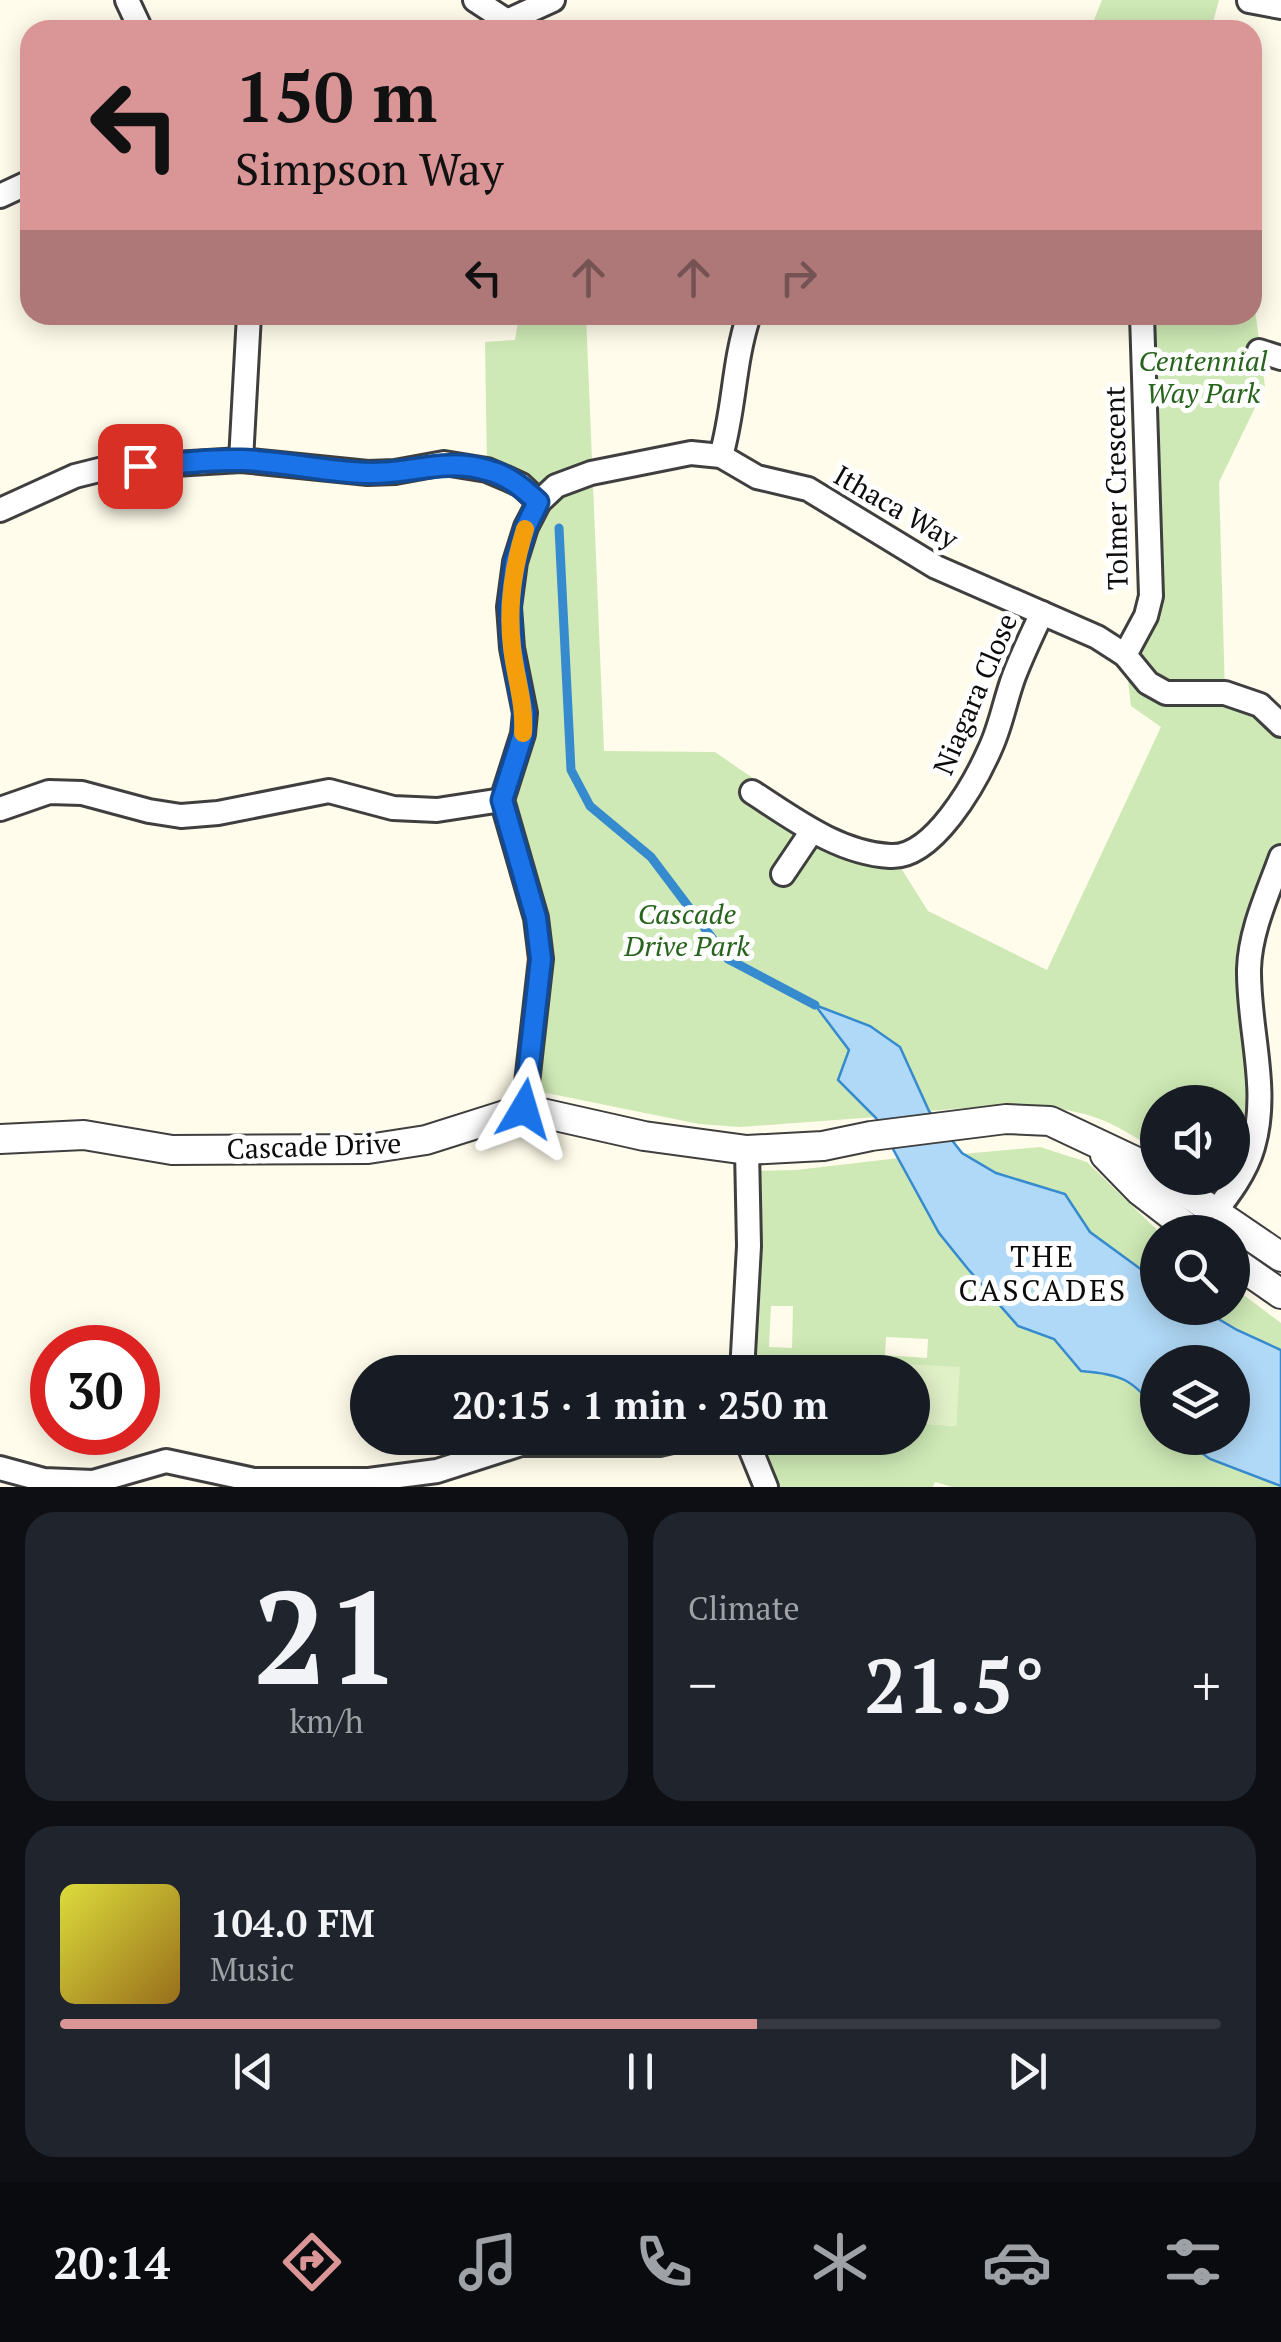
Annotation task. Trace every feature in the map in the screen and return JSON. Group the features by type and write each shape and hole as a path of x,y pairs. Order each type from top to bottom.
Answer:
{"street":[{"path":"475,0 500,20"},
{"path":"518,20 553,0"},
{"path":"1249,2 1281,7"},
{"path":"241,460 249,325"},
{"path":"722,456 733,414 737,351 746,325"},
{"name":"Tolmer Crescent","path":"1125,655 1146,616 1151,596 1142,325"},
{"name":"Ithaca Way","path":"538,502 556,486 591,474 691,453 722,456 757,477 808,490 936,567 1098,637 1125,655 1148,683 1166,693 1226,693 1260,705 1281,725"},
{"path":"0,510 75,476 107,468 241,460 368,473 444,463 488,470 521,486 538,502 515,562 510,620 524,723 502,800 536,918 541,959 524,1109 644,1136 747,1150 823,1146 1006,1119 1050,1121 1140,1164"},
{"name":"Niagara Close","path":"752,792 812,831 851,848 894,857 926,843 959,806 991,748 1014,676 1042,613"},
{"path":"0,809 49,792 82,793 182,816 218,813 330,791 393,808 437,810 502,800"},
{"path":"783,874 812,831"},
{"path":"1211,1215 1237,1182 1252,1152 1270,1082 1249,1000 1249,963 1257,925 1281,857"},
{"name":"Cascade Drive","path":"0,1139 84,1135 172,1150 368,1149 426,1140 524,1109"},
{"path":"1094,1142 1140,1191 1184,1215"},
{"path":"743,1355 750,1246 747,1150"},
{"path":"1179,1195 1195,1215"},
{"path":"1250,1245 1281,1258"},
{"path":"1250,1272 1281,1294"},
{"path":"0,1468 44,1480 93,1482 166,1461 254,1480 368,1480 437,1471 487,1455"},
{"path":"753,1455 766,1487"}],"green space":[{"path":"1102,0 1219,0 1214,20 1094,20"},
{"name":"Cascade Drive Park","path":"517,325 586,325 604,751 715,752 757,781 752,791 894,857 928,911 1047,970 1161,727 1131,706 1125,655 1146,616 1142,325 1257,325 1265,387 1219,482 1225,693 1281,725 1281,857 1257,925 1260,1117 1250,1141 1250,1085 1140,1085 1140,1140 1102,1120 1054,1108 1012,1106 929,1111 900,1047 818,1005 850,1050 839,1080 876,1117 740,1127 699,1124 527,1089 541,959 502,800 523,734 509,607 538,503 487,470 485,342 515,340"},
{"path":"1040,1147 1087,1162 1142,1215 1140,1269 1090,1232 1065,1194 996,1173 962,1154"},
{"path":"899,1158 939,1233 1018,1325 1054,1339 1081,1371 1115,1376 1140,1388 1140,1455 1204,1455 1281,1487 952,1487 935,1482 933,1487 766,1487 753,1455 930,1455 930,1424 956,1426 959,1368 930,1366 928,1339 886,1337 885,1355 743,1355 748,1171 796,1170","holes":["771,1306 793,1306 792,1348 769,1347"]},
{"path":"1250,1300 1281,1323 1281,1350 1229,1325 1250,1325"},
{"path":"930,1365 960,1367 956,1426 930,1424"}],"water":[{"path":"815,1005 870,1026 900,1047 929,1111 962,1153 996,1173 1065,1194 1090,1232 1140,1269 1140,1325 1229,1325 1281,1350 1281,1486 1204,1455 1250,1455 1250,1345 1140,1345 1140,1391 1125,1380 1081,1371 1054,1339 1018,1326 939,1233 876,1118 838,1080 849,1050"}],"waterway":[{"path":"559,528 571,770 590,806 651,857 728,959 815,1005"}],"slow traffic":[{"path":"523,733 524,713 512,648 510,606 515,562 525,529"}],"district":[{"name":"THE CASCADES","path":"1043,1274"}],"route":[{"path":"140,466 241,460 368,473 444,463 488,470 521,486 538,502 515,562 510,606 512,648 524,713 523,734 502,800 536,918 541,959 524,1109"}],"park label":[{"name":"Centennial Way Park","path":"1203,377"}]}
